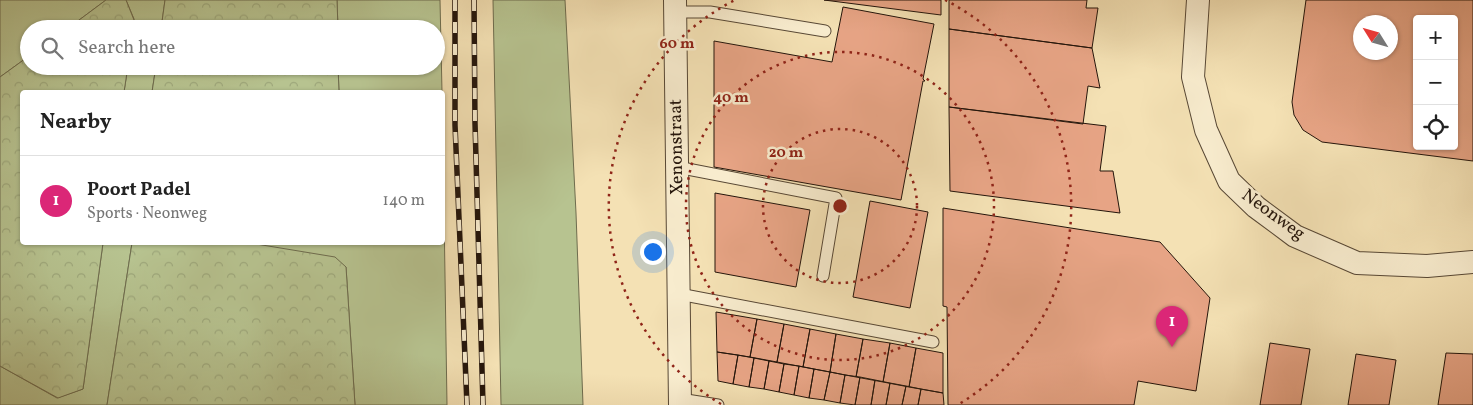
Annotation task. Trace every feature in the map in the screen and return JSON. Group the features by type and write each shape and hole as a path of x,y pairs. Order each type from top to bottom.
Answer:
{"street":[{"name":"Neonweg","path":"1198,0 1193,77 1206,130 1229,181 1256,207 1295,236 1358,263 1427,266 1473,262"},
{"name":"Xenonstraat","path":"675,6 680,402"}],"lane":[{"path":"675,6 825,31"},
{"path":"677,167 836,198 823,276"},
{"path":"679,294 934,342"},
{"path":"680,402 718,405"}],"green space":[{"path":"0,0 106,0 79,20 20,20 20,63 0,77"},
{"path":"106,0 126,0 134,20 79,20"},
{"path":"126,0 165,0 162,20 134,19"},
{"path":"165,0 337,0 338,20 162,20"},
{"path":"337,0 440,0 440,20 338,20"},
{"path":"493,0 565,0 576,213 583,405 501,405"},
{"path":"20,63 20,75 127,75 124,90 20,90 20,245 103,245 83,389 58,398 0,366 0,77"},
{"path":"127,75 155,75 152,90 124,90"},
{"path":"155,75 338,75 339,90 152,90"},
{"path":"338,75 442,75 442,90 339,90"},
{"path":"103,245 132,245 107,405 0,405 0,366 57,398 83,389"},
{"path":"132,245 262,245 335,257 346,267 355,405 107,405"},
{"path":"259,245 445,245 447,405 355,405 346,267"}],"building":[{"path":"824,0 941,0 941,15"},
{"path":"949,0 1087,0 1086,8 1098,8 1092,48 949,29"},
{"path":"1306,0 1473,0 1473,161 1322,142 1303,130 1294,115 1292,102"},
{"path":"843,7 934,24 923,79 925,81 923,81 901,200 714,167 714,41 832,62"},
{"path":"949,29 1092,48 1100,88 1088,86 1083,124 949,107"},
{"path":"949,107 1106,126 1100,171 1113,171 1120,213 950,191"},
{"path":"715,193 810,210 796,287 715,272"},
{"path":"870,201 928,212 910,308 853,297"},
{"path":"943,208 1160,242 1210,298 1196,391 1138,381 1134,405 948,405 947,307 943,306"},
{"path":"716,312 757,319 750,357 717,352"},
{"path":"757,319 784,324 777,362 750,357"},
{"path":"784,324 810,329 803,367 777,362"},
{"path":"810,329 836,334 830,372 803,367"},
{"path":"836,334 863,339 856,377 830,372"},
{"path":"863,339 890,343 883,382 856,377"},
{"path":"890,343 916,348 909,387 883,382"},
{"path":"1270,343 1310,349 1301,405 1260,405"},
{"path":"916,348 943,353 943,393 909,387"},
{"path":"717,352 738,355 733,384 718,381"},
{"path":"1446,353 1473,354 1473,405 1438,405"},
{"path":"1356,354 1396,360 1389,405 1348,405"},
{"path":"738,355 754,358 749,387 733,384"},
{"path":"754,358 769,361 764,389 749,387"},
{"path":"769,361 784,364 779,392 764,389"},
{"path":"784,364 799,366 794,395 779,392"},
{"path":"799,366 814,369 809,398 794,395"},
{"path":"814,369 830,372 824,400 809,398"},
{"path":"830,372 845,375 840,403 824,400"},
{"path":"845,375 860,377 855,405 840,403"},
{"path":"860,377 875,380 871,405 855,405"},
{"path":"875,380 890,383 886,405 871,405"},
{"path":"890,383 906,386 902,405 886,405"},
{"path":"906,386 921,389 918,405 902,405"},
{"path":"921,389 943,393 944,405 918,405"}],"railway":[{"path":"455,0 455,125 467,405"},
{"path":"474,0 475,123 483,405"}],"place":[{"name":"Poort Padel","path":"1172,347"}]}
